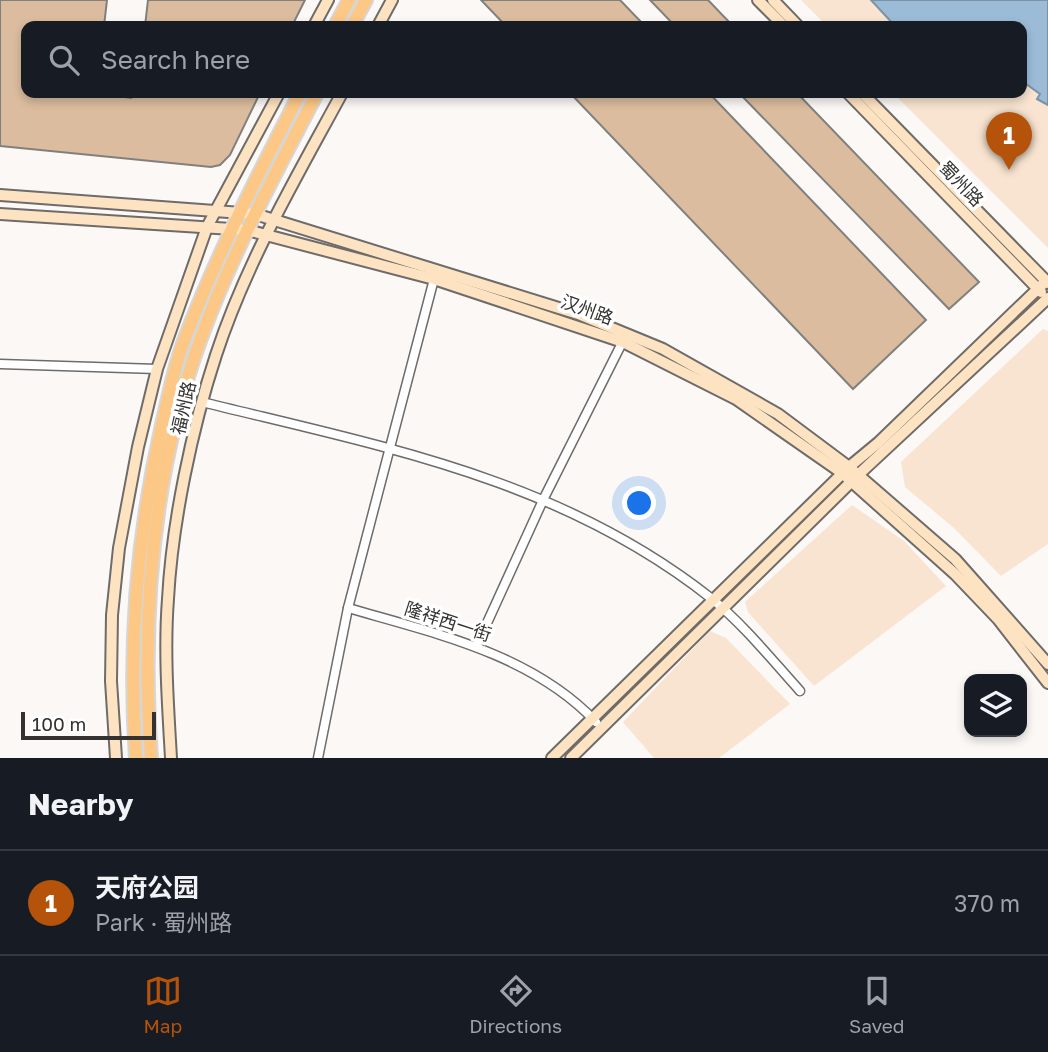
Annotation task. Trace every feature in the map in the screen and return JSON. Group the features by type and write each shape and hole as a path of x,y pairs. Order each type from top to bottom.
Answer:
{"main road":[{"path":"338,21 349,0"},
{"path":"355,21 366,0"},
{"name":"福州路","path":"136,758 132,651 141,537 150,478 186,335 232,228 297,98"},
{"name":"福州路","path":"152,758 148,644 152,551 161,486 201,339 247,230 314,98"}],"street":[{"path":"317,21 328,0"},
{"path":"381,21 392,0"},
{"path":"758,0 778,21"},
{"path":"773,0 793,21"},
{"name":"福州路","path":"117,758 111,681 112,615 127,496 157,369 207,227 276,98"},
{"name":"福州路","path":"171,758 167,599 180,501 202,402 216,355 266,234 339,98"},
{"name":"蜀州路","path":"853,98 1044,284"},
{"name":"蜀州路","path":"867,98 1044,284 1048,299"},
{"name":"汉州路","path":"0,195 217,209 255,214 568,310 625,337 736,399 845,470 955,559 1048,664"},
{"name":"汉州路","path":"0,214 247,230 434,279 625,337"},
{"path":"318,758 348,608 387,448 434,279"},
{"path":"552,758 845,470 878,443 1044,284"},
{"path":"571,758 855,478 1048,299"},
{"path":"477,645 544,498 625,337"},
{"path":"0,364 157,369"},
{"path":"202,402 387,448 544,498 649,556 712,599 800,691"},
{"name":"汉州路","path":"855,478 998,619 1048,683"},
{"name":"隆祥西一街","path":"348,608 477,645 522,668 593,719 601,728"}],"shaded area":[{"path":"801,0 1048,0 1048,248 898,98 1027,98 1027,21 822,21"},
{"path":"1043,329 1048,331 1048,544 1001,576 955,529 905,487 901,462"},
{"path":"852,505 904,541 946,586 814,686 748,612 745,602"},
{"path":"710,631 726,638 790,704 719,758 654,758 623,722"}],"water":[{"path":"871,0 1048,0 1048,105 1037,99 1040,94 1027,85 1027,21 890,21"}],"building":[{"path":"0,0 107,0 105,21 21,21 21,98 258,98 230,155 220,165 211,167 0,146"},
{"path":"148,0 305,0 294,21 146,21"},
{"path":"481,0 620,0 640,21 501,21"},
{"path":"650,0 708,0 728,21 670,21"},
{"path":"575,98 714,98 926,320 853,389"},
{"path":"744,98 802,98 979,282 949,309"}],"place":[{"name":"天府公园","path":"1009,170"}]}
